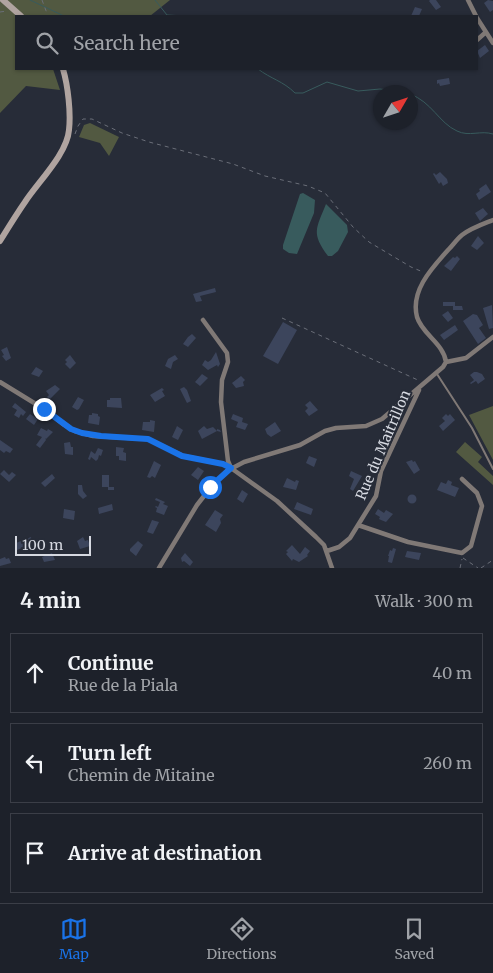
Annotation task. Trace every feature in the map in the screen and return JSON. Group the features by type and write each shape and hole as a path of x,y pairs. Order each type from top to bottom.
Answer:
{"street":[{"path":"4,0 20,15"},
{"path":"468,0 475,15"},
{"path":"478,20 493,43"},
{"path":"478,39 486,32"},
{"path":"0,242 25,201 61,152 68,138 70,130 69,114 63,70"},
{"path":"446,362 443,352 428,335 418,317 416,302 420,288 428,274 461,236 493,220"},
{"path":"203,320 227,353 228,362 222,380 221,402 228,461 231,468"},
{"path":"159,568 197,505 219,477 231,468 244,462 300,445 326,431 336,428 366,426 382,419 426,383 446,362 466,358 493,337"},
{"path":"0,382 75,431 92,436 148,439 182,456 223,464 231,468 278,501 324,545 332,568"},
{"name":"Rue du Maitrillon","path":"327,551 339,547 350,538 376,496 382,471 419,388"},
{"path":"358,525 408,542 462,553 470,546 482,506 477,493 462,479"}],"lane":[{"path":"436,374 472,428 493,469"}],"path":[{"path":"42,0 48,15"},
{"path":"68,138 74,136 83,119 92,119 114,130 149,142 233,164 265,176 308,186 325,193 369,242 411,267 428,274"},
{"path":"282,318 426,383"},
{"path":"460,568 463,558 478,568"},
{"path":"481,568 493,560"}],"shaded area":[{"path":"0,0 170,0 151,15 15,15 15,70 53,70 60,90 26,86 0,113"},
{"path":"90,123 119,137 109,156 100,143 79,137 84,125"},
{"path":"303,193 315,200 314,213 297,254 289,253 283,249 283,245 300,194"},
{"path":"326,204 347,225 348,232 338,251 332,256 328,256 317,236 318,225"},
{"path":"493,406 493,460 469,415"},
{"path":"465,442 482,457 478,462 493,476 493,485 456,452"}],"building":[{"path":"430,0 436,0 441,7 436,10"},
{"path":"488,0 493,1 493,10 490,12 484,3"},
{"path":"415,7 422,9 419,15 411,15"},
{"path":"485,45 489,51 480,58 478,50"},
{"path":"449,78 450,84 440,86 439,83 437,84 437,80"},
{"path":"440,172 447,179 448,183 443,186 441,182 439,184 433,174 436,175"},
{"path":"486,184 491,192 479,200 476,194"},
{"path":"483,208 488,214 480,221 475,213"},
{"path":"478,236 484,243 477,250 471,246"},
{"path":"457,256 460,259 451,271 444,266 453,257"},
{"path":"215,288 216,292 200,296 202,301 196,302 193,294"},
{"path":"443,302 455,302 455,306 462,306 463,310 453,310 453,306 443,306"},
{"path":"492,305 493,328 489,329 483,308"},
{"path":"448,311 453,318 448,322 442,315"},
{"path":"473,314 477,315 483,325 479,328 486,338 478,344 463,321"},
{"path":"283,322 297,330 278,364 263,356"},
{"path":"455,325 458,330 444,340 440,335"},
{"path":"192,334 196,338 188,347 183,344"},
{"path":"7,347 11,358 6,361 2,356 4,355 1,350"},
{"path":"216,352 220,364 218,367 217,365 208,370 202,365 205,360 208,362 211,360"},
{"path":"70,355 76,363 70,369 65,364 67,362 65,360"},
{"path":"175,355 178,359 173,362 171,369 165,366 168,359"},
{"path":"36,367 43,371 39,377 31,374"},
{"path":"474,372 482,374 485,379 478,384 476,381 471,384 474,380 470,375"},
{"path":"202,374 208,378 200,386 195,382"},
{"path":"241,376 245,380 243,382 244,386 236,388 232,383"},
{"path":"55,385 60,389 50,399 47,397 49,395 46,391"},
{"path":"184,387 191,401 187,403 180,389"},
{"path":"162,388 165,396 155,402 150,395"},
{"path":"78,397 84,400 77,410 72,407"},
{"path":"110,398 121,398 122,408 107,407 107,400 110,400"},
{"path":"310,401 318,410 309,416 305,411 308,408 305,405"},
{"path":"15,403 26,412 23,416 21,414 19,418 14,415 17,410 12,407"},
{"path":"92,413 98,414 100,417 99,425 88,423 89,415 92,415"},
{"path":"30,414 38,419 34,425 26,419"},
{"path":"233,414 243,418 242,422 248,424 245,430 236,427 238,422 231,419"},
{"path":"446,414 448,416 450,414 455,420 443,431 439,426 445,421 442,418"},
{"path":"150,420 155,421 154,432 142,430 143,422 150,422"},
{"path":"275,422 281,431 271,437 265,429"},
{"path":"177,426 183,430 178,440 172,437"},
{"path":"204,426 207,429 213,427 217,431 202,439 198,431"},
{"path":"41,428 53,432 45,438 46,440 40,448 36,445 42,437 37,435"},
{"path":"0,440 13,449 10,453 6,451 4,453 0,450"},
{"path":"70,442 71,447 73,447 73,455 65,454 64,443"},
{"path":"116,447 124,448 123,452 126,453 126,461 119,460 119,456 116,456"},
{"path":"98,448 103,450 101,456 99,455 96,461 91,457 90,460 88,459 91,451 95,454"},
{"path":"309,456 317,459 314,467 306,463"},
{"path":"412,460 413,462 415,461 420,470 414,474 406,462"},
{"path":"154,461 161,465 155,478 152,476 150,478 147,477"},
{"path":"198,467 204,471 198,480 191,475"},
{"path":"4,470 9,475 12,472 16,475 9,482 0,474"},
{"path":"351,471 362,476 353,491 350,489 354,479 349,476"},
{"path":"52,474 55,478 45,487 41,483"},
{"path":"102,475 109,475 109,487 114,487 114,490 102,487"},
{"path":"287,478 295,482 296,480 299,481 296,490 283,487"},
{"path":"448,480 452,482 451,485 459,488 455,497 437,490 441,482 446,484"},
{"path":"78,485 82,485 83,491 87,496 83,499 78,494"},
{"path":"242,490 248,494 243,503 237,499"},
{"path":"412,495 416,499 412,503 408,499"},
{"path":"156,498 165,502 163,504 168,506 164,515 156,512 157,508 155,507 158,507 160,502 155,500"},
{"path":"297,502 313,509 311,515 294,509"},
{"path":"112,504 113,510 99,514 98,508"},
{"path":"64,509 75,511 74,520 63,518"},
{"path":"378,509 384,513 386,510 393,514 386,522 379,519 380,517 375,514"},
{"path":"215,510 223,515 216,532 205,525"},
{"path":"152,520 159,522 153,534 147,532"},
{"path":"31,537 32,544 17,550 16,543"},
{"path":"83,537 85,541 88,540 90,546 80,549 77,541"},
{"path":"138,541 143,545 136,556 130,549"},
{"path":"292,545 300,554 305,547 310,551 308,556 299,562 293,559 292,561 286,554 288,552 286,551"},
{"path":"393,548 396,549 392,563 388,562 388,556"},
{"path":"407,551 421,553 419,560 405,557"},
{"path":"52,553 55,560 44,562 42,557"},
{"path":"185,553 193,562 190,566 184,561 182,562 181,558"},
{"path":"5,557 6,559 9,558 11,563 0,566 0,559"}],"waterway":[{"path":"30,0 62,15"},
{"path":"155,0 167,15"},
{"path":"260,70 295,93 303,93 327,82 358,91 373,90"},
{"path":"418,98 430,107 445,123 457,131 462,133 493,134"}],"route":[{"path":"44,409 63,424 82,433 92,436 148,439 190,459 223,464 231,468 210,487"}]}
